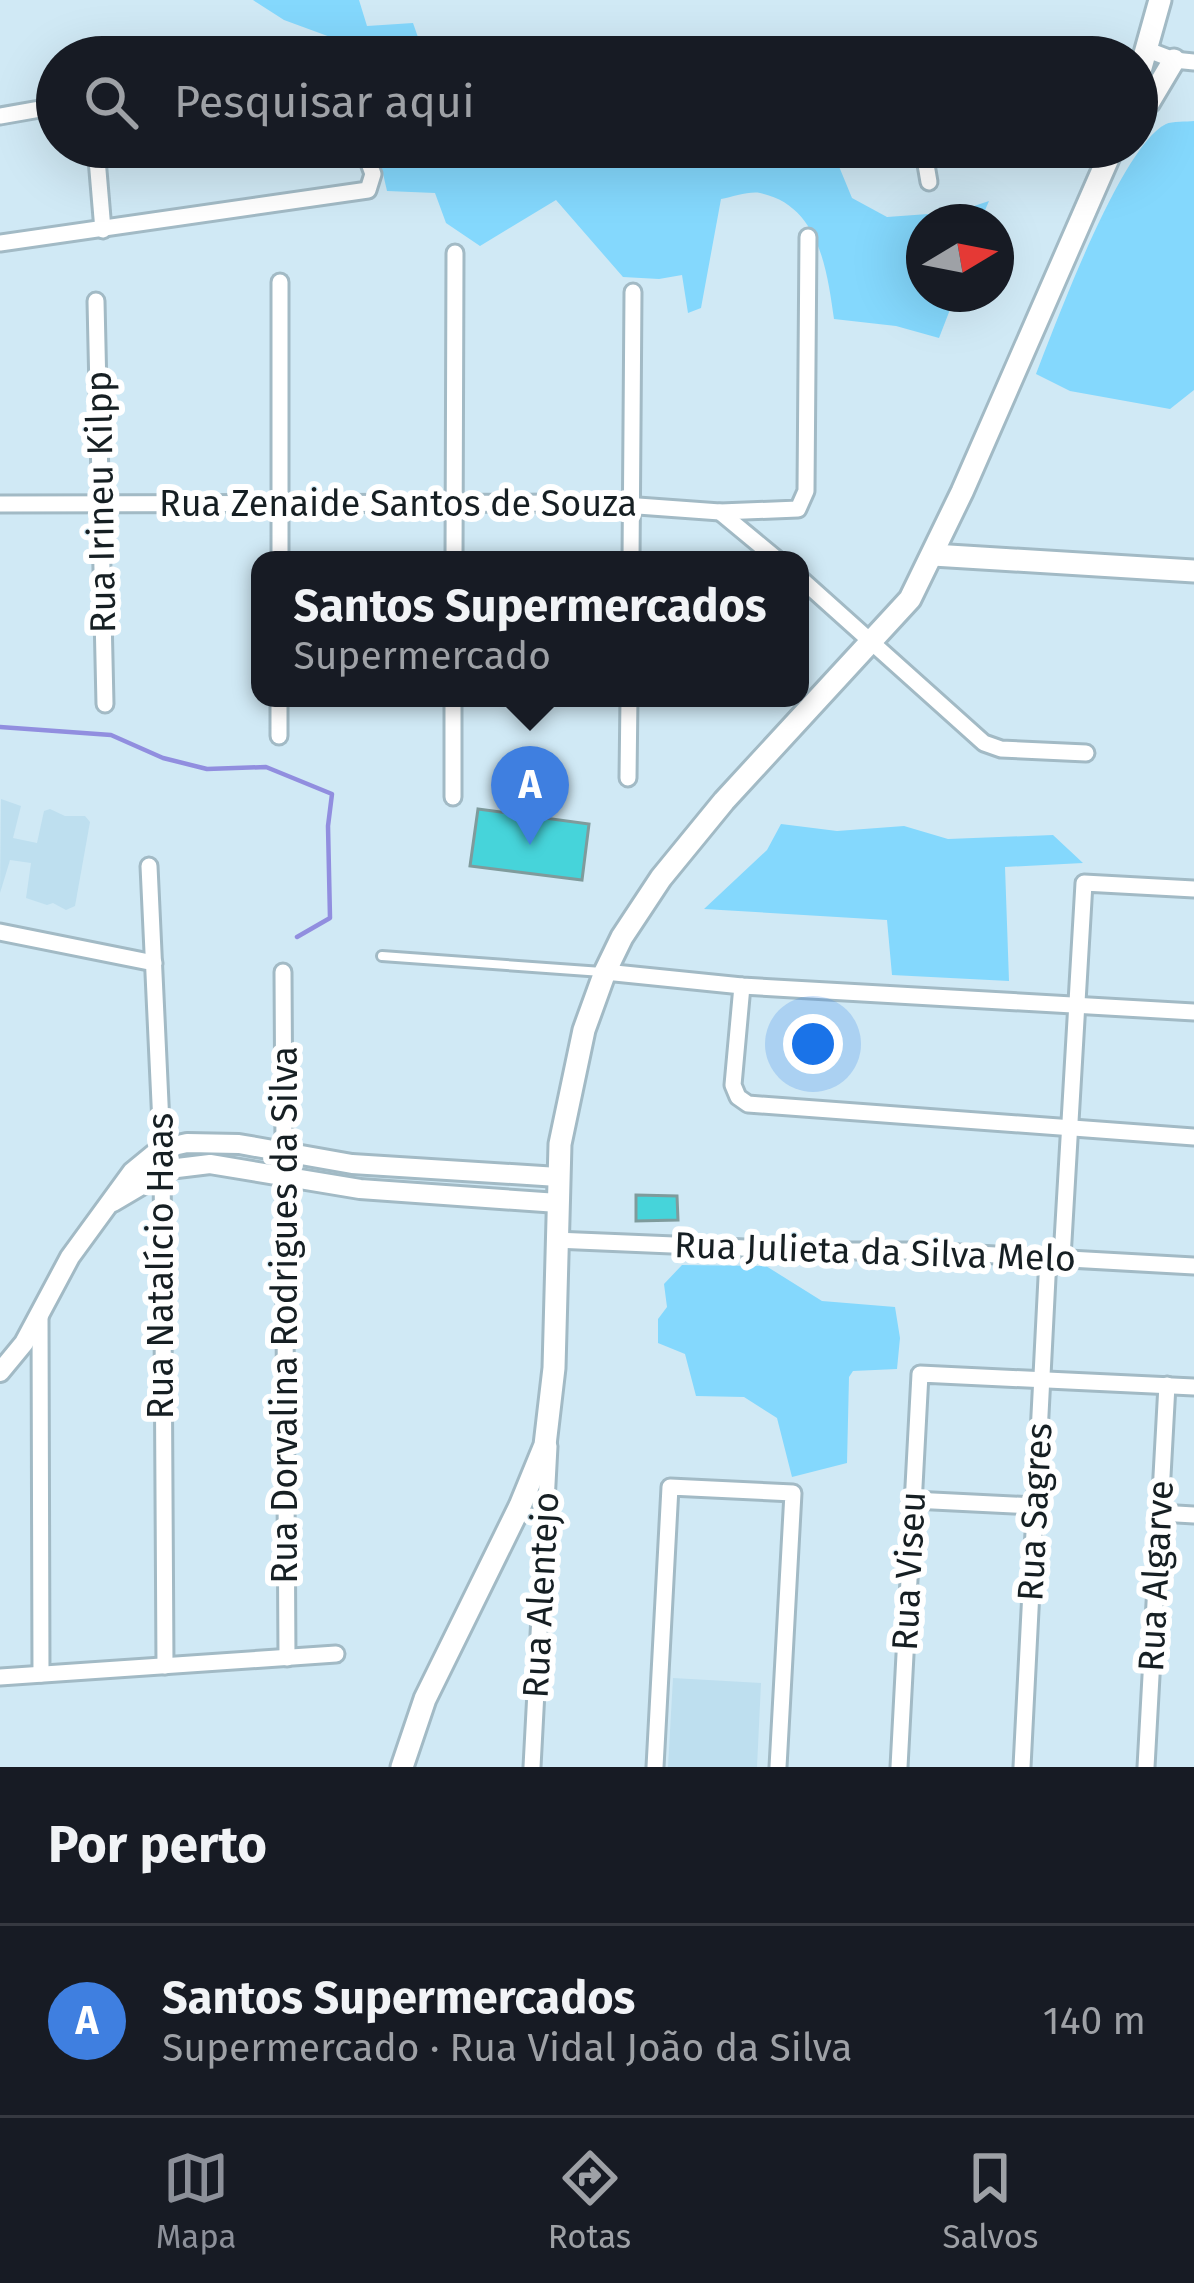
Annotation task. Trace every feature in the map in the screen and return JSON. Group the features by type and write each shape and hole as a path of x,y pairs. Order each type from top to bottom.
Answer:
{"main road":[{"path":"1151,36 1160,0"},
{"path":"1158,91 1184,61"},
{"path":"403,1767 425,1699 545,1445 550,1423 564,1114 590,1009 605,972 661,878 724,801 910,599 934,555 1104,168"},
{"path":"934,555 1194,571"}],"street":[{"path":"0,116 36,110"},
{"path":"98,168 104,230"},
{"path":"0,243 368,190 371,168"},
{"path":"926,168 928,182"},
{"name":"Rua Zenaide Santos de Souza","path":"0,504 632,503 720,512 798,509 804,500 808,237"},
{"path":"454,253 454,551"},
{"path":"280,282 280,551"},
{"path":"632,551 633,292"},
{"name":"Rua Irineu Kilpp","path":"96,301 105,704"},
{"path":"720,512 767,551"},
{"path":"809,586 985,743 1001,749 1086,753"},
{"path":"279,707 279,736"},
{"path":"452,797 453,707"},
{"path":"628,778 629,707"},
{"name":"Rua Natalício Haas","path":"149,866 162,1149 165,1666"},
{"name":"Rua Sagres","path":"1022,1767 1042,1380 1070,1131 1084,883 1194,889"},
{"path":"0,932 154,963"},
{"name":"Rua Dorvalina Rodrigues da Silva","path":"284,972 287,1658"},
{"path":"605,972 742,986 1194,1012"},
{"path":"742,986 733,1085 748,1104 1194,1137"},
{"path":"0,1372 40,1314 70,1257 132,1172 162,1149 206,1142 352,1164 558,1177"},
{"path":"109,1204 186,1164 361,1189 557,1203"},
{"name":"Rua Julieta da Silva Melo","path":"555,1240 1194,1266"},
{"path":"40,1314 41,1674"},
{"name":"Rua Viseu","path":"898,1767 920,1374 1042,1380"},
{"path":"1042,1380 1194,1387"},
{"name":"Rua Algarve","path":"1146,1767 1167,1385"},
{"name":"Rua Alentejo","path":"532,1767 550,1423"},
{"path":"655,1767 670,1487 793,1493 778,1767"},
{"path":"913,1500 1035,1506"},
{"path":"1160,1513 1194,1515"},
{"path":"506,1534 526,1528 544,1538"},
{"path":"0,1677 336,1654"}],"lane":[{"path":"382,956 605,972"}],"shaded area":[{"path":"253,0 359,0 367,26 413,23 418,36 328,36 284,20"},
{"path":"1194,121 1194,390 1170,409 1070,391 1036,374 1110,199 1128,168 1158,168 1158,131 1176,122"},
{"path":"382,168 840,168 852,198 887,217 906,216 906,312 949,312 939,338 896,326 834,319 823,261 807,225 780,200 760,193 721,199 701,308 688,313 682,275 623,277 556,200 480,246 446,223 435,193 387,191"},
{"path":"1,799 21,806 13,838 37,843 44,811 50,809 65,816 85,816 90,822 75,906 66,910 26,898 31,863 10,860 0,893"},
{"path":"781,824 837,831 904,826 948,839 1053,835 1083,863 1005,867 1009,981 892,975 887,920 704,909 767,850"},
{"path":"682,1265 766,1266 822,1301 895,1307 900,1338 897,1369 853,1371 849,1377 847,1463 792,1477 777,1418 744,1397 696,1396 685,1354 658,1343 658,1319 667,1307 664,1284"},
{"path":"673,1678 761,1683 757,1767 668,1767"}],"building":[{"path":"478,809 589,824 582,880 470,866"},
{"path":"636,1195 677,1196 678,1220 636,1221"}],"waterway":[{"path":"0,727 111,735 163,758 207,769 266,767 332,794 330,918 297,937"}],"place":[{"name":"Santos Supermercados","path":"530,845"}]}
